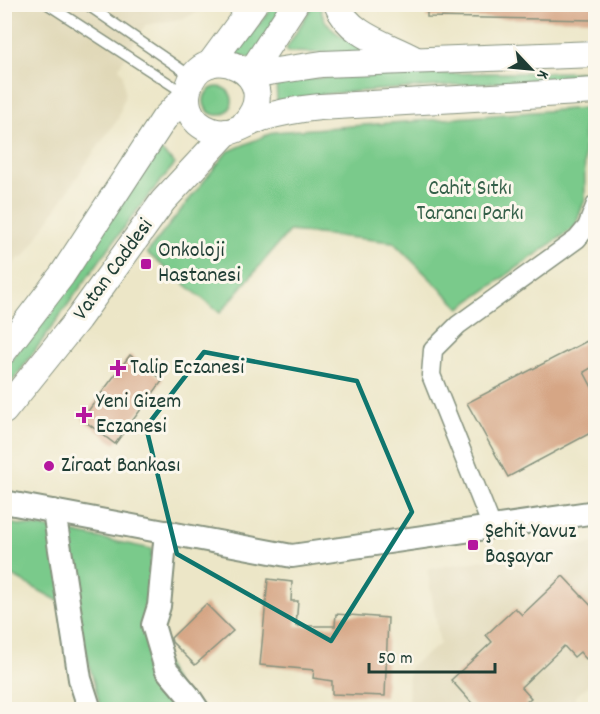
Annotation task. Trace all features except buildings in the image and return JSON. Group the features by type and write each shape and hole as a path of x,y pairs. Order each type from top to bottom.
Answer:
{"main road":[{"name":"Vatan Caddesi","path":"4,351 62,275 164,119 254,4"},
{"path":"249,75 295,4"},
{"path":"337,4 340,14 361,33 419,62"},
{"path":"596,54 322,64 249,75 232,64 223,62 197,79 191,114 207,129 217,132 282,112 320,106 596,91"},
{"name":"Vatan Caddesi","path":"4,411 78,319 164,201 254,112 255,86 249,75"}],"street":[{"path":"596,91 596,99"},
{"path":"492,527 431,375 433,350 458,325 577,239 587,227 596,204"},
{"path":"4,502 292,556 596,512"},
{"path":"54,511 80,679 90,710"},
{"path":"166,532 159,606 153,626 166,669 189,695 198,710"}],"lane":[{"path":"47,4 197,79"},
{"path":"86,4 197,79"}],"highlighted area":[{"path":"204,352 357,381 412,512 331,641 177,554 146,427"}],"shaded area":[{"path":"5,5 206,5 196,13 181,19 145,25 119,67 123,75 125,94 118,119 24,257 17,259 5,279"},
{"path":"595,543 595,679 575,697 576,709 408,710 409,667 440,644 427,569"}],"green space":[{"path":"320,4 328,25 335,32 354,43 386,55 288,52 286,49 313,5"},
{"path":"275,5 284,5 254,59 233,55"},
{"path":"596,72 595,76 334,93 277,102 276,80 402,74"},
{"path":"218,87 228,91 232,101 228,111 218,115 208,111 204,101 208,91"},
{"name":"Cahit Sıtkı Tarancı Parkı","path":"584,108 585,199 575,227 460,308 393,242 289,231 220,313 147,253 227,152 274,132"},
{"path":"158,148 175,164 109,248 5,391 4,369"},
{"path":"4,523 56,529 152,549 145,621 188,709 101,709 76,615 68,606 5,572"}],"place":[{"name":"Onkoloji Hastanesi","path":"146,264"},
{"name":"Talip Eczanesi","path":"118,368"},
{"name":"Yeni Gizem Eczanesi","path":"84,415"},
{"name":"Ziraat Bankası","path":"49,466"},
{"name":"Şehit Yavuz Başayar","path":"473,545"}]}
